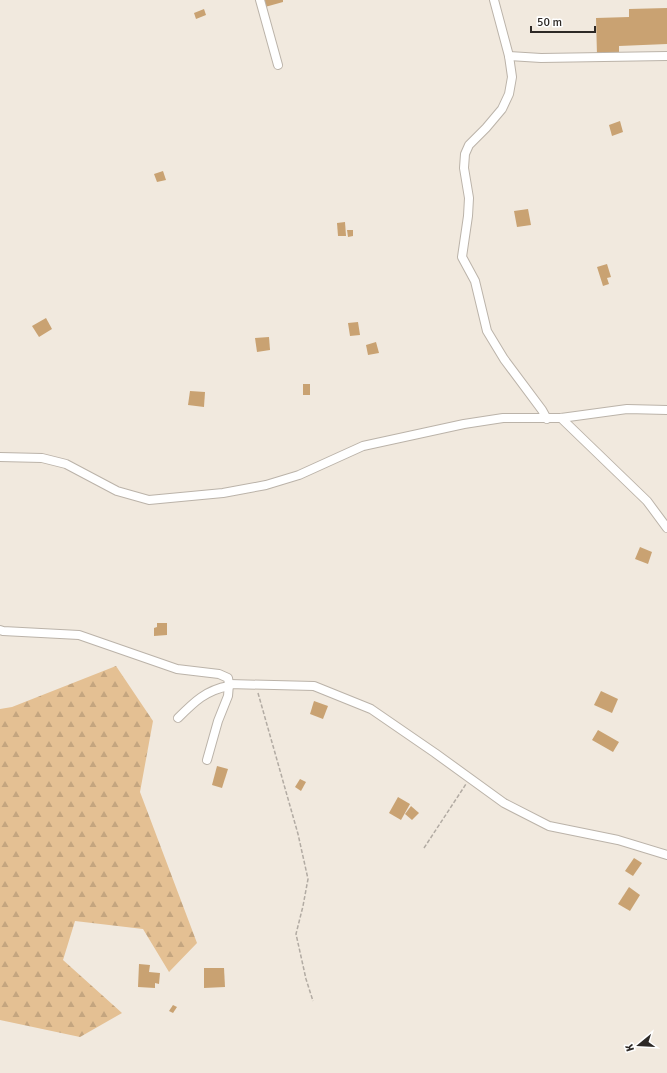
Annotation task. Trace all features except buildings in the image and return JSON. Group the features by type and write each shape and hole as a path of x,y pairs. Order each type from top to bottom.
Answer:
{"street":[{"path":"260,0 278,65"},
{"path":"494,0 510,56 512,77 510,94 502,109 486,128 468,145 465,154 464,168 469,198 462,257 475,281 487,330 504,359 547,419"},
{"path":"510,56 541,58 667,56"},
{"path":"0,457 42,458 66,464 117,491 149,500 223,493 266,485 299,475 363,446 464,424 503,418 561,418 627,409 667,410"},
{"path":"561,418 647,501 667,528"},
{"path":"0,630 4,632 79,635 177,669 219,674 228,678 228,696 218,721 206,760"},
{"path":"178,718 198,698 220,687 229,685 314,686 371,709 504,803 549,826 618,840 667,855"}],"path":[{"path":"256,685 298,834 308,879 296,934 312,1002"},
{"path":"424,848 470,778"}],"green space":[{"path":"116,666 153,721 140,792 197,943 169,972 143,929 75,921 63,960 122,1013 80,1037 0,1020 0,709 12,707"}]}
